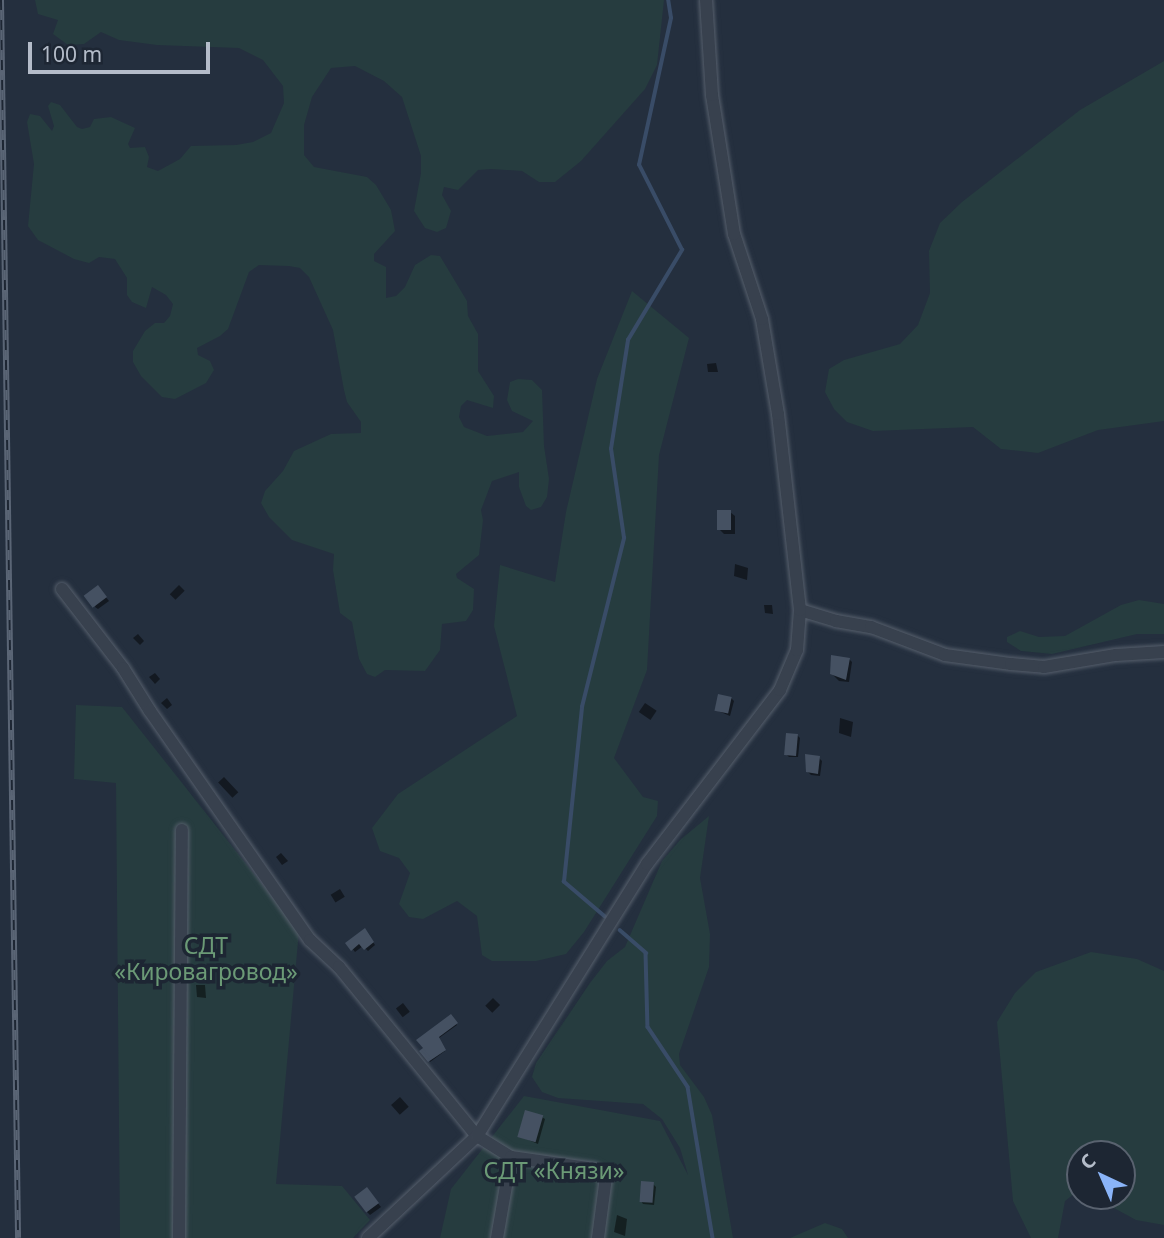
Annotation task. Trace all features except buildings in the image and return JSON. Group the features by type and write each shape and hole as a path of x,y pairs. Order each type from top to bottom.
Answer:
{"street":[{"path":"368,1238 477,1136 647,864 780,690 797,650 800,610 778,414 762,319 734,234 712,95 706,0"},
{"path":"62,589 123,668 150,711 310,940 339,967 477,1136 511,1157 594,1169 606,1177 598,1238"},
{"path":"800,610 836,621 871,626 945,655 1011,664 1044,667 1116,655 1164,652"},
{"path":"179,1238 182,830"},
{"path":"497,1238 511,1157"}],"green space":[{"path":"35,0 664,0 657,65 645,89 581,161 555,182 539,182 522,171 478,170 458,190 444,187 442,195 451,211 446,228 437,232 425,228 414,211 421,173 421,156 402,97 384,81 355,66 331,68 312,97 304,125 304,155 314,167 367,177 376,185 391,210 395,231 374,254 374,261 386,267 386,298 396,296 405,287 415,265 431,255 440,256 467,301 468,316 478,334 478,371 494,396 493,408 467,400 461,406 459,417 464,427 487,436 523,432 533,421 512,411 507,400 510,382 518,379 532,380 542,390 544,446 549,479 547,497 541,507 531,510 526,506 519,487 519,472 492,481 481,510 483,520 479,555 456,574 457,578 474,589 473,610 466,621 442,624 440,650 425,671 385,670 375,677 367,674 359,659 352,622 340,613 333,570 334,554 292,540 269,517 261,503 265,491 283,471 294,451 331,434 361,433 361,422 347,402 333,330 309,277 300,268 289,266 259,265 249,272 228,329 197,348 198,355 210,361 214,370 206,383 175,399 162,397 141,376 133,362 133,351 145,331 155,323 164,323 170,316 173,304 166,295 152,287 146,308 132,302 127,295 127,278 115,259 99,257 89,263 74,259 38,240 28,226 34,164 27,122 30,114 40,116 52,131 54,126 48,106 51,102 60,105 77,127 82,129 90,127 94,119 111,117 135,128 128,144 130,148 145,147 149,157 147,167 158,171 180,159 191,146 236,145 253,142 271,133 284,103 283,86 263,60 239,48 157,45 119,40 101,32 84,44 68,45 53,34 58,20 38,14"},
{"path":"1164,61 1164,421 1098,430 1038,453 1001,449 973,427 873,431 847,422 834,409 825,392 829,369 844,360 900,344 918,325 930,293 929,251 940,223 962,202 1080,110"},
{"path":"632,291 689,338 659,455 647,670 614,758 643,797 658,801 657,816 584,932 566,954 536,961 492,961 482,955 477,916 457,901 423,919 409,917 399,904 410,873 399,858 380,851 372,828 398,794 517,716 494,626 500,565 555,582 566,512 597,379"},
{"path":"1139,600 1164,604 1164,634 1137,634 1052,654 1021,651 1007,642 1007,637 1020,631 1039,637 1065,636 1121,605"},
{"name":"СДТ «Кировагровод»","path":"76,705 122,707 299,931 276,1184 342,1186 370,1220 353,1238 120,1238 116,783 74,779"},
{"name":"СДТ «Князи»","path":"709,816 700,878 710,934 709,967 679,1054 680,1065 704,1097 712,1115 733,1238 440,1238 451,1189 524,1096 660,1121 688,1175 680,1148 662,1119 643,1104 558,1098 542,1092 532,1077 536,1063 590,983 607,961 625,947 662,861 680,840"},
{"path":"1091,952 1137,959 1164,971 1164,1225 1136,1220 1118,1210 1136,1210 1136,1140 1066,1140 1066,1200 1058,1238 1031,1238 1013,1201 997,1022 1015,993 1036,972"},
{"path":"825,1223 842,1229 848,1238 790,1238"}],"waterway":[{"path":"605,917 564,882 582,707 624,538 611,449 628,340 682,250 639,165 671,18 668,0"},
{"path":"620,930 646,953 648,1027 688,1087 713,1238"}],"railway":[{"path":"1,0 18,1238"}]}
